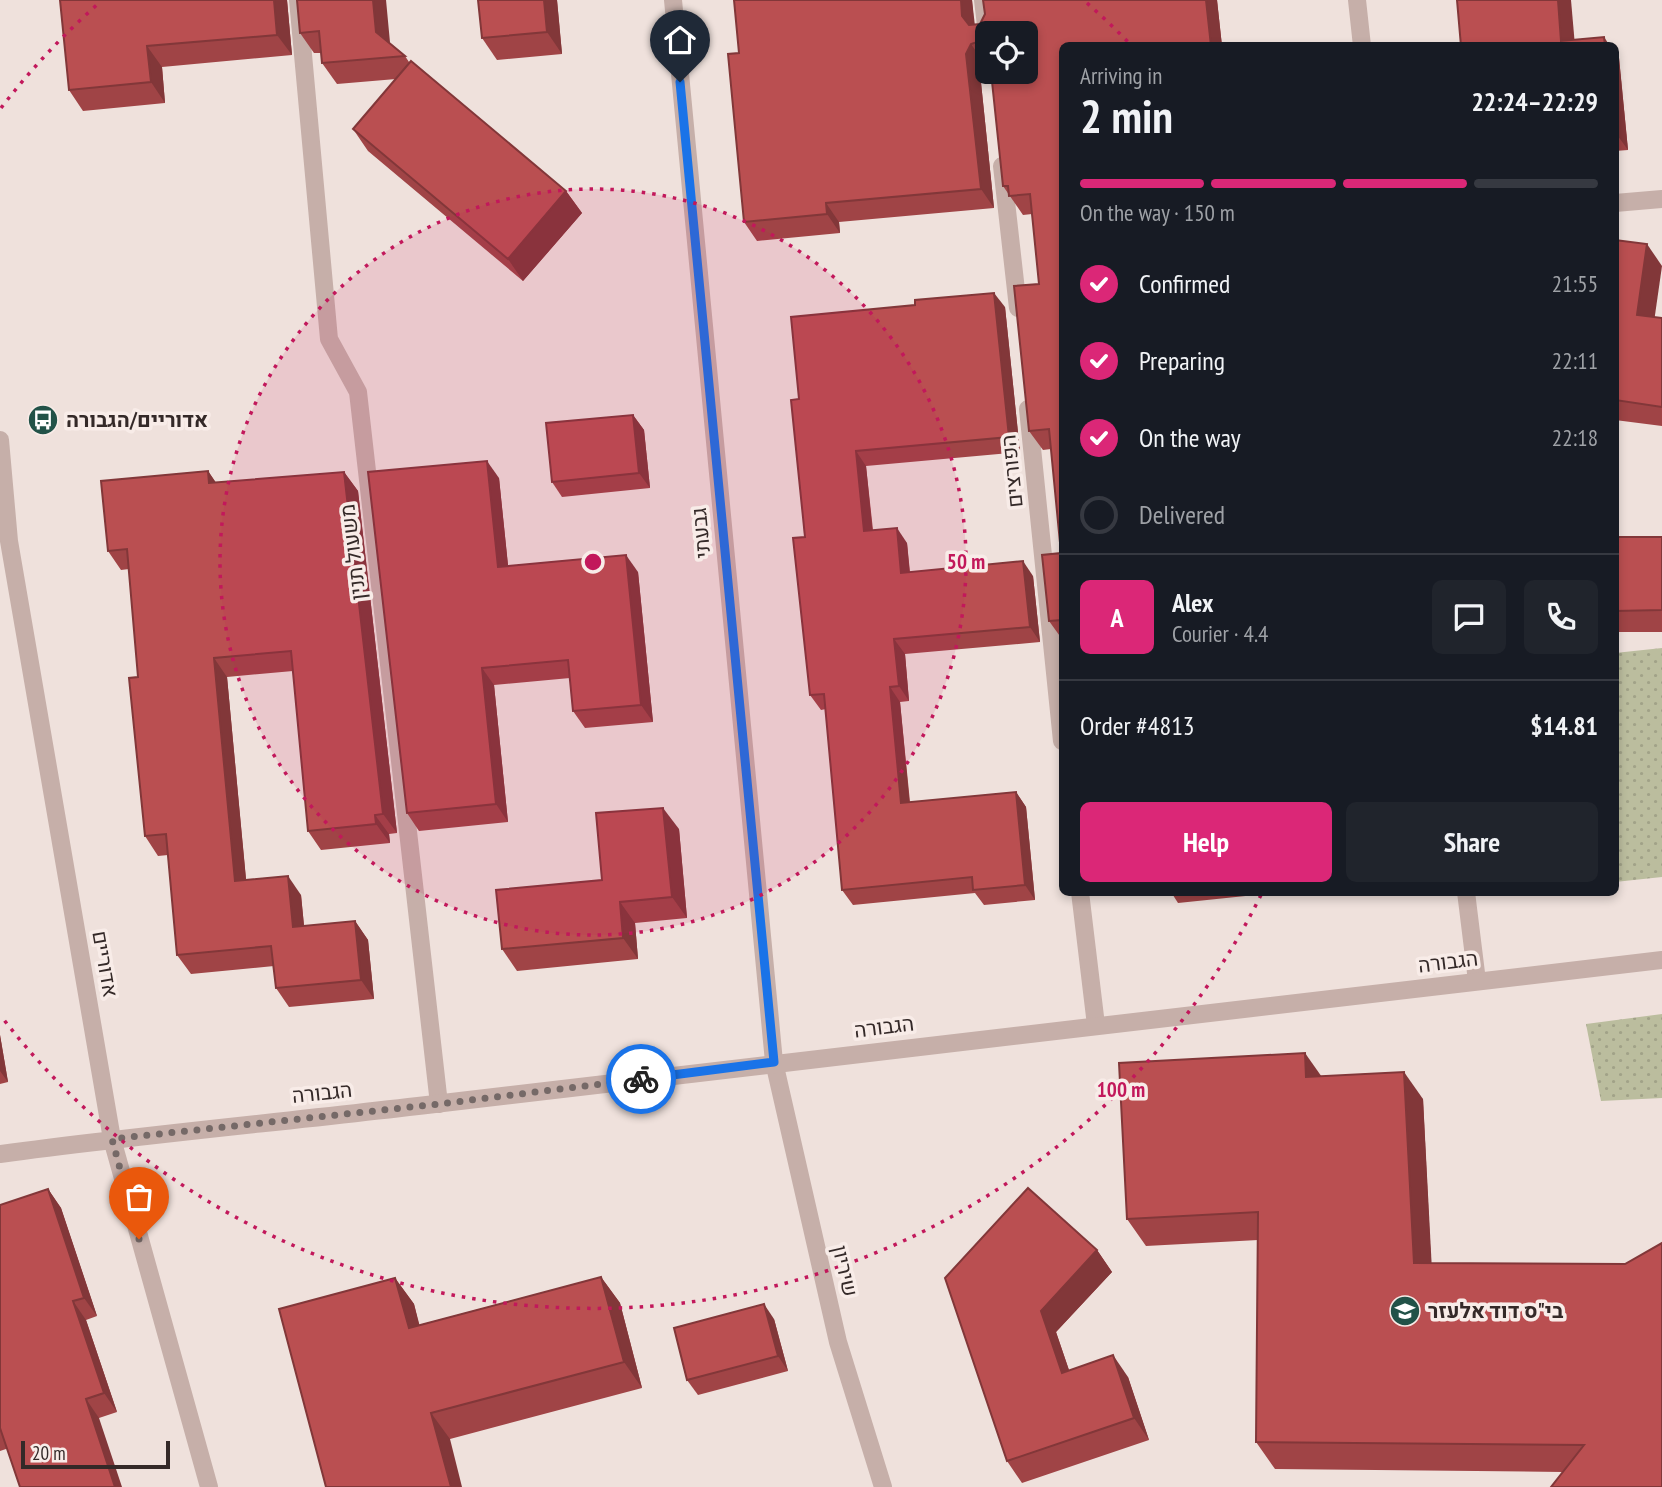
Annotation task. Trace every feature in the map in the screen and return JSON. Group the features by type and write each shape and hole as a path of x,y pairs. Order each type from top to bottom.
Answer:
{"street":[{"name":"משעול תנין","path":"298,0 330,338 358,392 439,1104"},
{"name":"גבעתי","path":"673,0 774,1062"},
{"path":"983,0 985,21"},
{"path":"1357,0 1362,42"},
{"path":"1001,155 1019,319"},
{"path":"1619,203 1662,199"},
{"name":"הפורצים","path":"1026,387 1059,712"},
{"name":"אדוריים","path":"0,440 9,541 112,1139 209,1487"},
{"path":"1080,896 1096,1025"},
{"path":"1466,896 1477,981"},
{"name":"הגבורה","path":"0,1154 1662,960"},
{"name":"שיריון","path":"774,1062 838,1342 883,1487"}],"green space":[{"path":"1662,648 1662,877 1619,882 1619,653"},
{"path":"1662,1014 1662,1098 1601,1101 1586,1024"}],"building":[{"path":"60,0 274,0 277,35 147,46 151,82 69,90"},
{"path":"297,0 373,0 376,32 405,56 322,63 319,31 300,33"},
{"path":"478,0 544,0 547,32 482,38"},
{"path":"734,0 961,0 962,16 969,25 975,24 975,43 971,44 966,54 981,189 826,203 827,214 744,222 728,54 739,53"},
{"path":"983,0 1206,0 1211,42 1059,42 1059,532 1049,429 1029,431 1014,286 1039,284 1030,194 1009,196 1008,186 1003,186 992,84 1038,84 1038,21 982,21 985,14"},
{"path":"1457,0 1558,0 1561,41 1604,37 1605,42 1461,42"},
{"path":"411,61 566,191 508,259 353,129"},
{"path":"1619,240 1647,244 1637,315 1662,318 1662,407 1619,401"},
{"path":"994,293 1009,437 856,451 864,531 897,528 901,573 1023,561 1030,627 894,639 899,686 890,687 901,803 1016,792 1025,885 973,890 972,877 842,890 824,694 810,695 793,538 805,537 791,400 799,399 791,317 915,305 915,300"},
{"path":"633,415 639,473 552,482 546,423"},
{"path":"487,461 498,567 626,555 641,705 573,711 568,660 482,668 496,804 407,813 368,472"},
{"path":"208,471 209,483 344,472 383,814 375,815 376,824 308,831 291,651 214,658 235,881 288,876 293,927 355,921 361,980 276,988 271,946 177,955 166,834 145,836 129,678 138,677 127,549 108,551 101,481"},
{"path":"1619,537 1662,537 1662,610 1619,611"},
{"path":"1059,553 1059,620 1049,621 1042,555"},
{"path":"663,808 672,897 620,902 623,938 502,949 496,890 602,880 596,813"},
{"path":"1305,1053 1306,1077 1404,1072 1414,1263 1625,1264 1662,1243 1662,1487 1551,1487 1584,1445 1256,1442 1258,1212 1127,1219 1119,1063"},
{"path":"1028,1188 1097,1250 1041,1311 1062,1373 1113,1355 1134,1418 1007,1461 945,1278"},
{"path":"48,1189 84,1298 73,1301 104,1393 86,1399 115,1487 20,1487 0,1428 0,1205"},
{"path":"601,1277 624,1362 431,1413 451,1487 326,1487 279,1309 395,1278 409,1328"},
{"path":"764,1304 778,1356 687,1380 674,1328"}],"way so far":[{"path":"139,1239 112,1139 641,1079"}],"place":[{"name":"אדוריים/הגבורה","path":"43,420"},
{"name":"בי\"ס דוד אלעזר","path":"1405,1311"}],"route":[{"path":"641,1079 774,1062 680,82"}]}
